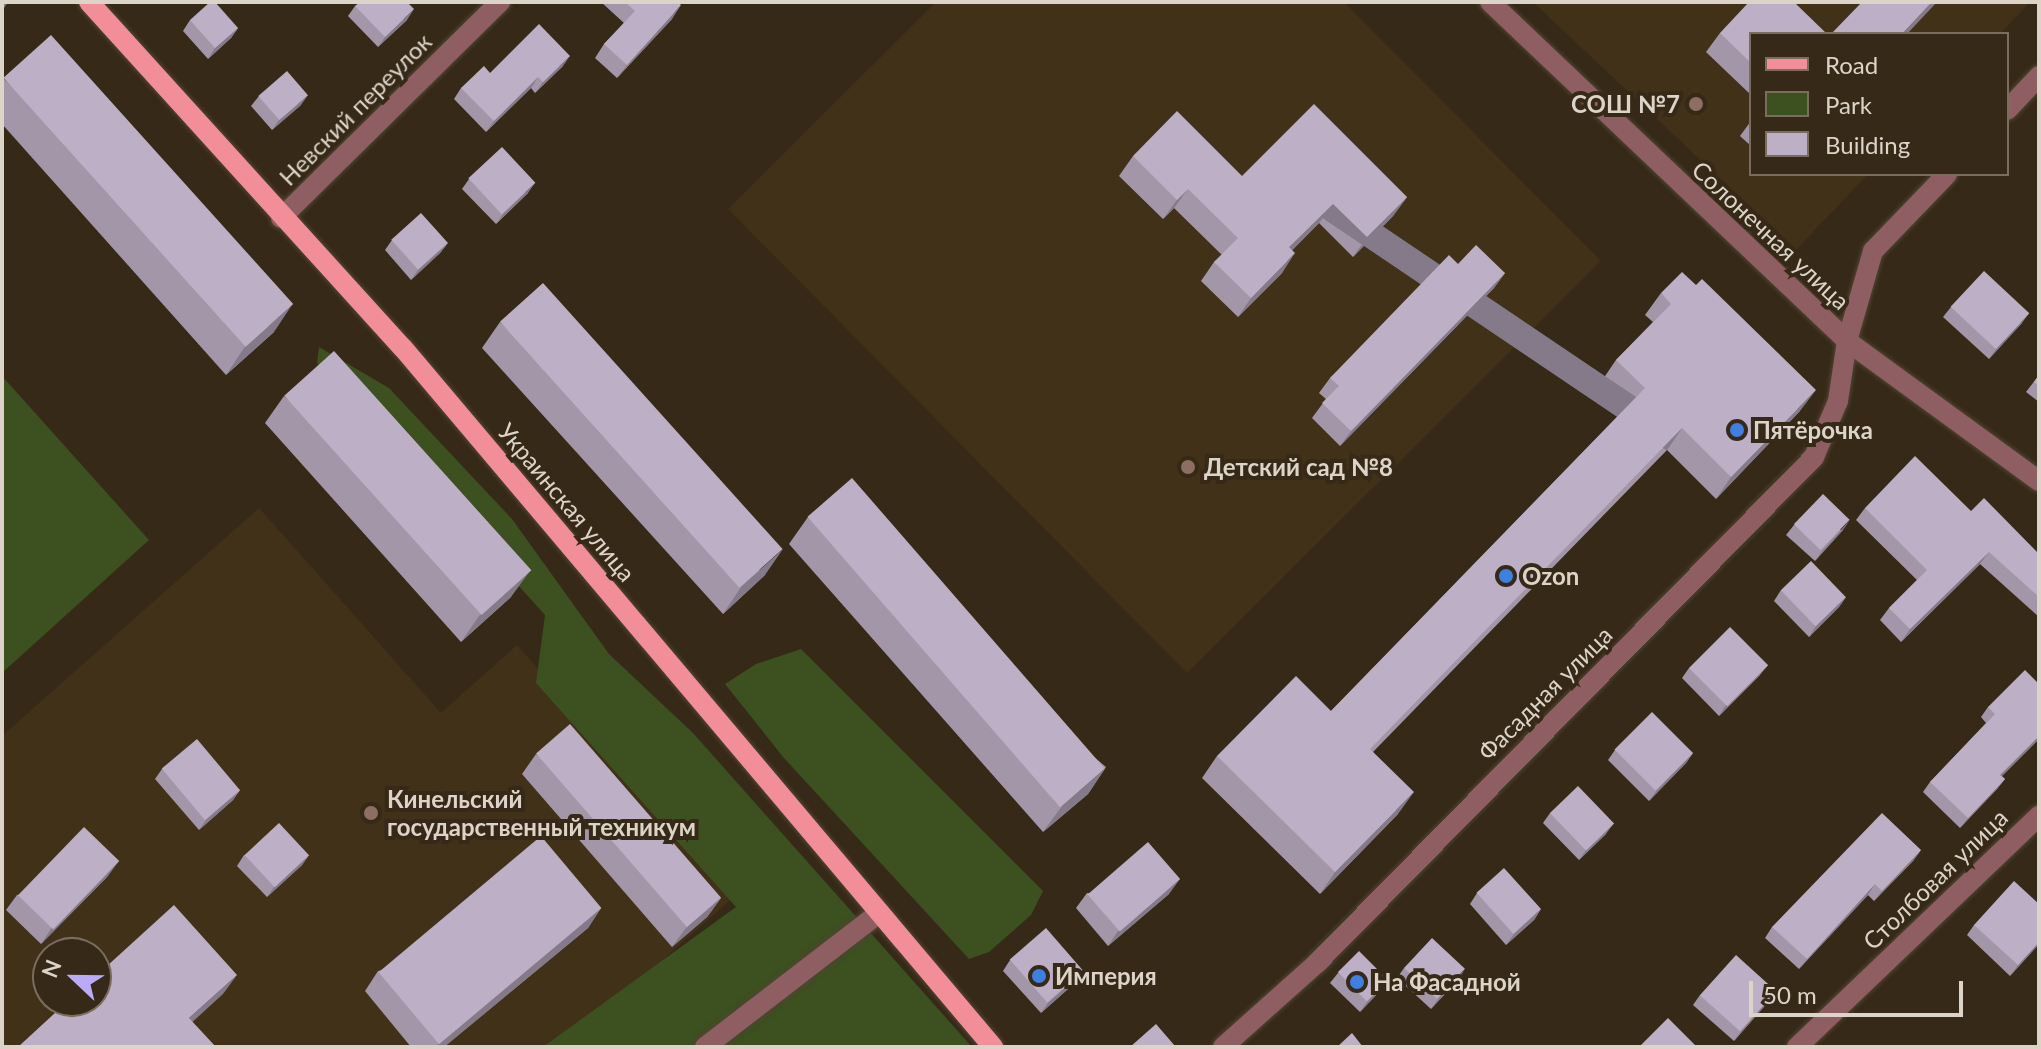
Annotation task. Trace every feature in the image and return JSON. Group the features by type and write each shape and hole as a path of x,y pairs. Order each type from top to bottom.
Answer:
{"main road":[{"name":"Украинская улица","path":"89,2 281,218 403,348 993,1047"}],"street":[{"name":"Невский переулок","path":"281,218 500,2"},
{"name":"Солонечная улица","path":"1490,2 1847,341 2039,481"},
{"path":"2009,108 2039,76"},
{"name":"Фасадная улица","path":"1223,1047 1317,963 1814,457 1838,401 1847,341 1873,251 1945,176"},
{"name":"Столбовая улица","path":"1797,1047 2039,816"},
{"path":"705,1047 879,913"}],"shaded area":[{"name":"Детский сад №8","path":"936,2 1344,2 1601,261 1187,673 728,209"},
{"name":"СОШ №7","path":"1533,2 2030,2 2002,32 1749,32 1749,176 1866,176 1796,250"},
{"name":"Кинельский государственный техникум","path":"259,508 441,713 517,645 737,894 565,1047 2,1047 2,736"}],"green space":[{"path":"319,347 389,388 512,519 609,654 693,733 972,1047 543,1047 736,907 536,683 545,615 317,363"},
{"path":"2,376 149,540 2,673"},
{"path":"801,649 1043,891 1031,915 989,952 969,959 783,757 725,684 756,664"}],"building":[{"path":"210,2 215,2 238,28 215,48 190,20"},
{"path":"360,2 407,2 414,9 385,37 355,6"},
{"path":"625,2 677,2 681,5 627,65 604,44 635,11"},
{"path":"1749,2 1794,2 1825,32 1749,32 1749,61 1720,33"},
{"path":"1862,2 1932,2 1904,32 1833,32"},
{"path":"539,24 570,56 543,82 538,77 494,121 461,88 484,66 490,73"},
{"path":"51,35 293,304 246,347 3,78"},
{"path":"287,71 308,95 279,120 258,96"},
{"path":"1314,104 1407,197 1367,237 1333,204 1289,247 1295,253 1251,298 1214,262 1238,238 1188,189 1177,200 1133,156 1177,111 1242,176"},
{"path":"502,147 535,183 502,214 468,178"},
{"path":"421,213 448,243 418,269 391,240"},
{"path":"1476,245 1505,273 1351,431 1322,403 1339,386 1330,378 1449,255 1458,264"},
{"path":"1984,271 2029,313 1996,349 1951,307"},
{"path":"1682,272 1696,285 1702,279 1816,390 1731,477 1682,428 1370,749 1414,792 1335,872 1217,756 1296,676 1331,711 1645,388 1616,360 1671,304 1661,293"},
{"path":"543,283 783,549 739,588 500,322"},
{"path":"334,351 531,570 482,615 284,396"},
{"path":"1915,456 1971,511 1984,498 2039,554 2039,597 1989,552 1910,629 1889,608 1927,570 1865,508"},
{"path":"852,478 1105,769 1060,807 807,517"},
{"path":"1823,494 1850,520 1820,550 1794,524"},
{"path":"1811,561 1846,597 1816,626 1781,590"},
{"path":"1730,627 1768,665 1727,706 1689,668"},
{"path":"2025,670 2039,684 2039,736 2000,775 2005,779 1968,818 1930,782 1995,714 1988,707"},
{"path":"1652,712 1693,753 1656,790 1615,749"},
{"path":"570,724 721,898 687,927 536,754"},
{"path":"197,739 240,790 205,820 162,769"},
{"path":"1578,786 1614,823 1586,850 1550,813"},
{"path":"1882,813 1921,850 1882,891 1875,884 1807,959 1772,927"},
{"path":"279,823 309,855 275,887 245,855"},
{"path":"84,827 119,861 53,929 18,895"},
{"path":"541,836 601,908 439,1044 379,972"},
{"path":"1148,842 1180,879 1120,931 1088,894"},
{"path":"1504,868 1541,909 1513,934 1477,893"},
{"path":"2014,881 2039,904 2039,942 2018,965 1974,925"},
{"path":"174,905 237,975 189,1018 216,1047 18,1047 51,1017 112,1017 112,961"},
{"path":"1046,928 1083,971 1047,1003 1010,959"},
{"path":"1432,938 1465,969 1437,999 1404,968"},
{"path":"1359,951 1388,980 1367,1001 1338,972"},
{"path":"1736,955 1776,991 1740,1031 1700,995"},
{"path":"1668,1018 1697,1047 1639,1047"},
{"path":"1156,1024 1175,1046 1130,1047"},
{"path":"1352,1033 1363,1047 1337,1047"}],"place":[{"name":"СОШ №7","path":"1696,104"},
{"name":"Пятёрочка","path":"1737,430"},
{"name":"Детский сад №8","path":"1188,467"},
{"name":"Ozon","path":"1506,576"},
{"name":"Кинельский государственный техникум","path":"371,813"},
{"name":"Империя","path":"1039,976"},
{"name":"На Фасадной","path":"1357,982"}]}
